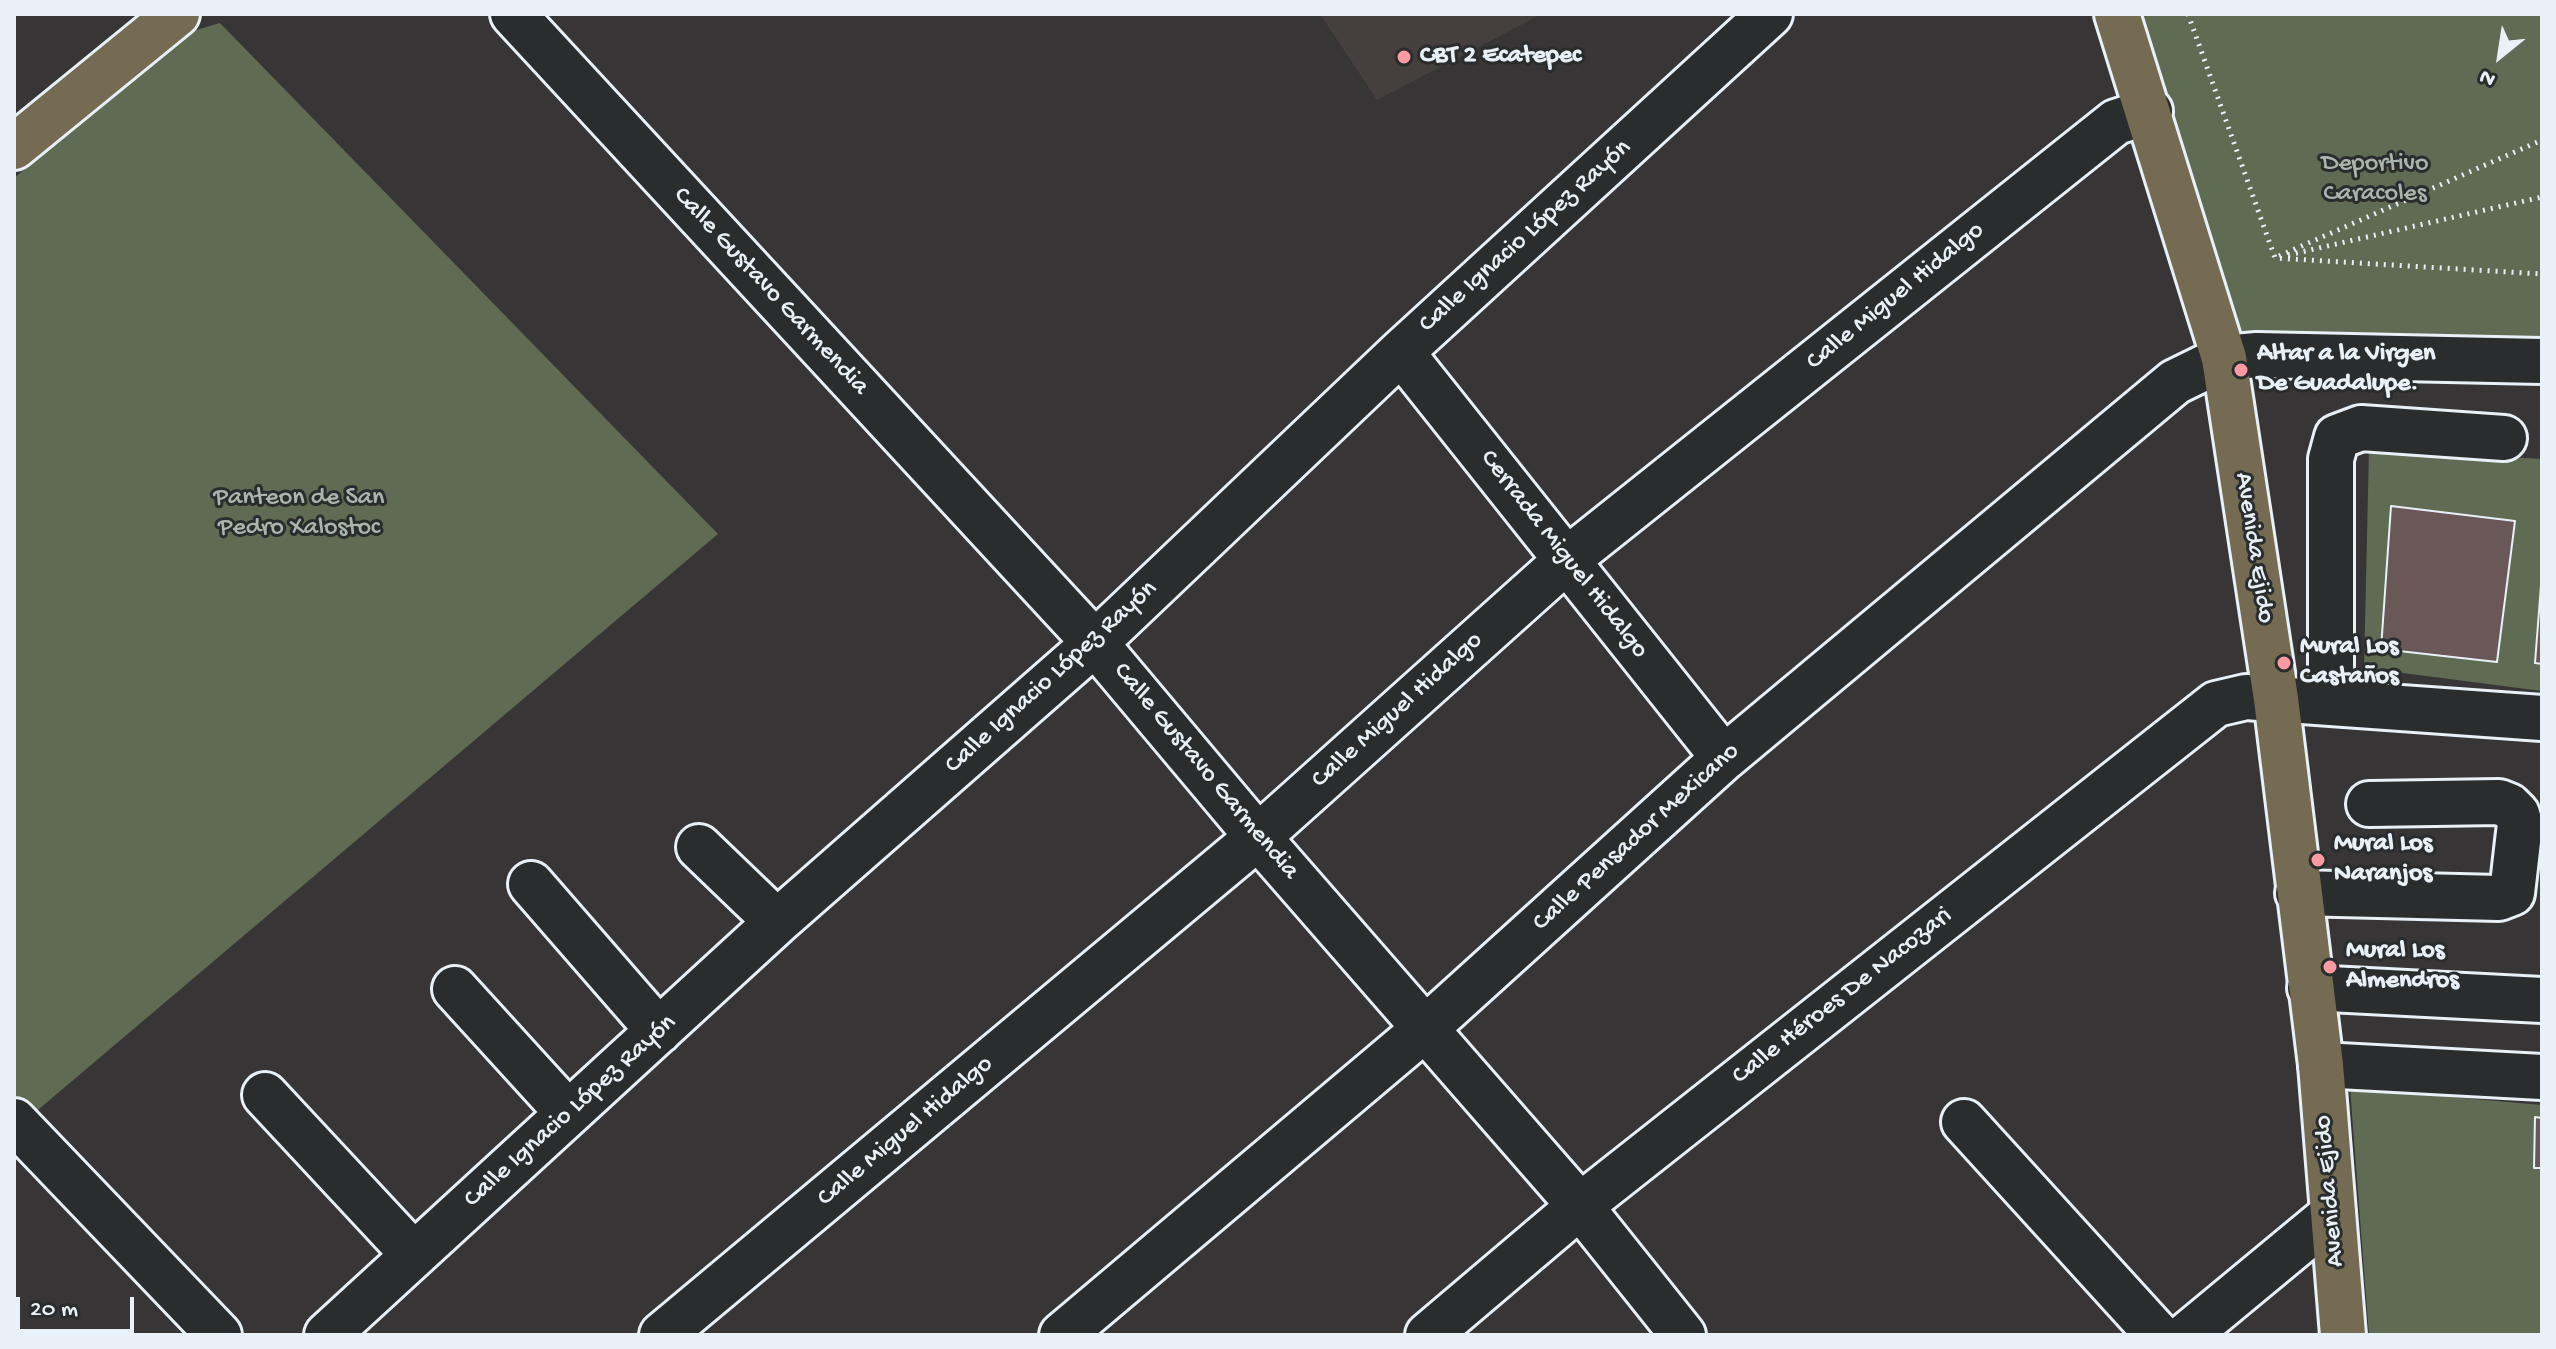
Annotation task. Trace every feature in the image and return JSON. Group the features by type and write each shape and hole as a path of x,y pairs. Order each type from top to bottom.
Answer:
{"main road":[{"path":"14,147 177,14"},
{"name":"Avenida Ejido","path":"2117,14 2150,111 2224,358 2276,699 2321,1065 2343,1335"}],"street":[{"name":"Calle Gustavo Garmendia","path":"513,14 1095,643 1258,837 1427,1027 1580,1206 1683,1335"},
{"name":"Calle Ignacio López Rayón","path":"327,1335 777,922 1095,643 1401,352 1770,14"},
{"name":"Calle Miguel Hidalgo","path":"662,1335 1258,837 1568,559 2116,122 2150,111"},
{"name":"Cerrada Miguel Hidalgo","path":"1401,352 1724,758"},
{"path":"2224,358 2542,361"},
{"name":"Calle Pensador Mexicano","path":"1062,1335 1427,1027 1724,758 2175,382 2224,358"},
{"path":"2331,703 2331,459 2337,437 2361,428 2504,438"},
{"name":"Calle Héroes De Nacozari","path":"1428,1335 1580,1206 2197,718 2228,699 2276,699 2542,718"},
{"path":"2298,893 2499,898 2512,893 2520,824 2517,814 2509,806 2499,802 2369,804"},
{"path":"699,847 777,922"},
{"path":"531,884 659,1031"},
{"path":"2310,988 2542,1000"},
{"path":"455,989 568,1113"},
{"path":"2321,1065 2542,1077"},
{"path":"265,1095 414,1255"},
{"path":"14,1121 219,1335"},
{"path":"1964,1122 2158,1335"},
{"path":"2187,1335 2333,1214"}],"path":[{"path":"2188,14 2275,258"},
{"path":"2275,258 2542,140"},
{"path":"2275,258 2542,197"},
{"path":"2275,258 2542,274"}],"shaded area":[{"name":"CBT 2 Ecatepec","path":"1320,14 1542,14 1377,100"}],"green space":[{"name":"Deportivo Caracoles","path":"2110,14 2542,14 2542,350 2211,343"},
{"name":"Panteon de San Pedro Xalostoc","path":"220,23 718,534 32,1115 14,1095 14,178 193,31"},
{"path":"2369,449 2542,459 2542,691 2364,668"},
{"path":"2350,1088 2542,1105 2542,1118 2535,1118 2534,1167 2542,1168 2542,1335 2369,1335"}],"building":[{"path":"2391,506 2515,521 2497,662 2381,649"},
{"path":"2542,572 2542,664 2535,663"},
{"path":"2535,1117 2542,1118 2542,1168 2534,1168"}],"place":[{"name":"CBT 2 Ecatepec","path":"1404,57"},
{"name":"Altar a la Virgen De Guadalupe.","path":"2241,370"},
{"name":"Mural Los Castaños","path":"2284,663"},
{"name":"Mural Los Naranjos","path":"2318,860"},
{"name":"Mural Los Almendros","path":"2330,967"}]}
